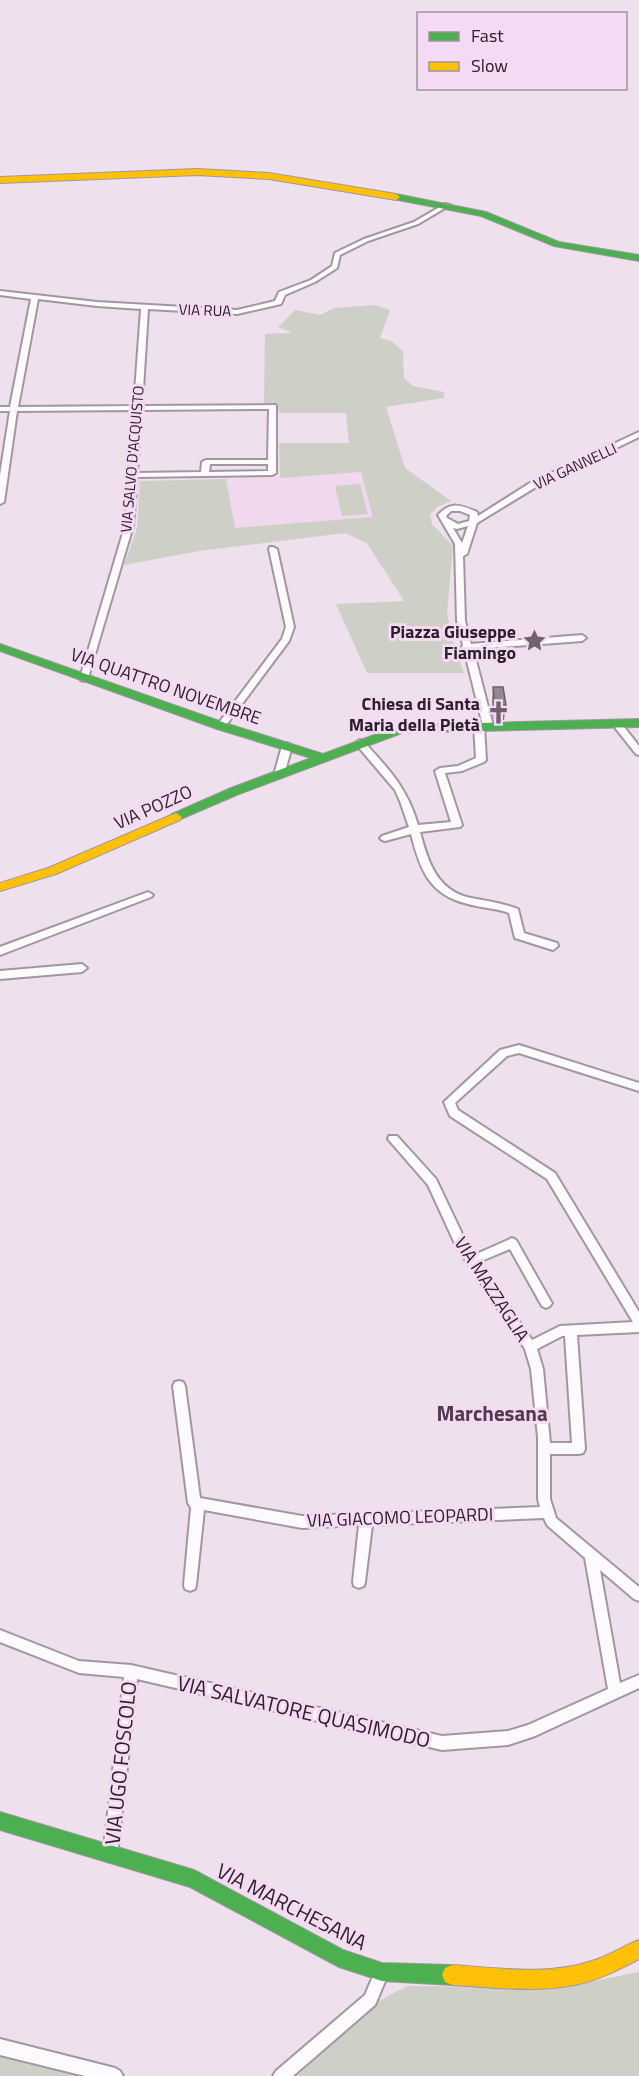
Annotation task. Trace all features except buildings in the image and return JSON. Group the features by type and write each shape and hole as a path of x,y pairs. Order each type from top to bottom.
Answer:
{"street":[{"path":"4,179 183,173 238,174 299,180 447,205 483,214 557,244 639,258"},
{"name":"VIA RUA","path":"0,293 145,307 237,312 278,302 282,294 313,281 335,267 337,254 366,240 416,223 447,205"},
{"path":"0,502 13,409 35,297"},
{"name":"VIA SALVO D'ACQUISTO","path":"84,678 129,526 145,307"},
{"path":"0,409 273,407 273,473 131,476"},
{"name":"VIA GANNELLI","path":"461,508 486,507 510,498 639,434"},
{"path":"205,474 206,462 273,462"},
{"name":"VIA GANNELLI","path":"474,521 510,498"},
{"path":"385,838 415,829 457,825 440,771 459,769 481,760 483,726 459,606 461,563 459,544 442,515 449,509 461,508 471,511 474,521 461,563"},
{"path":"443,519 457,527 474,521"},
{"path":"221,726 281,650 290,627 273,549"},
{"path":"466,647 582,638"},
{"name":"VIA QUATTRO NOVEMBRE","path":"0,647 221,726 320,757"},
{"name":"VIA POZZO","path":"0,887 52,871 235,791 320,757 413,727 639,723"},
{"path":"618,725 639,752"},
{"path":"360,743 399,789 415,829 423,859 442,889 463,899 514,911 519,935 553,946"},
{"path":"279,774 287,746"},
{"path":"0,951 147,895"},
{"path":"0,975 82,968"},
{"path":"639,1087 519,1048 504,1053 449,1102 454,1113 539,1167 559,1185 639,1322"},
{"name":"VIA MAZZAGLIA","path":"393,1139 432,1182 449,1222 471,1261 530,1347 537,1369 547,1512"},
{"path":"471,1261 512,1243 546,1303"},
{"path":"530,1347 560,1331 639,1327"},
{"path":"543,1448 579,1449 571,1330"},
{"path":"179,1386 194,1503 198,1504 190,1586"},
{"name":"VIA GIACOMO LEOPARDI","path":"198,1504 302,1522 547,1512"},
{"path":"547,1512 551,1521 639,1595"},
{"path":"359,1582 366,1519"},
{"path":"591,1554 615,1693"},
{"name":"VIA SALVATORE QUASIMODO","path":"0,1635 79,1667 130,1671 442,1743 508,1738 639,1682"},
{"name":"VIA UGO FOSCOLO","path":"110,1855 130,1671"},
{"name":"VIA MARCHESANA","path":"0,1821 194,1879 339,1959 382,1972 532,1979 568,1977 593,1971 639,1949"},
{"path":"281,2076 370,2000 382,1972"},
{"path":"0,2048 115,2076"}],"shaded area":[{"path":"375,305 390,310 380,338 391,341 403,351 404,378 413,386 444,392 444,398 386,407 405,468 451,501 437,507 430,515 432,524 453,546 447,613 452,639 464,673 367,673 336,604 404,601 367,543 345,533 199,551 124,565 137,528 140,481 226,479 235,528 373,517 361,472 280,478 279,443 349,443 346,413 279,413 278,403 264,403 265,334 292,333 278,327 295,310 320,315 334,308"},
{"path":"361,472 374,517 235,528 226,479"},
{"path":"360,484 368,514 342,516 335,486"},
{"path":"639,1972 639,2076 297,2076 377,2002 407,1986 564,1987"},
{"path":"0,2055 85,2076 0,2076"}],"traffic: fast":[{"path":"396,197 483,214 557,244 639,258"},
{"path":"0,647 221,726 320,757"},
{"path":"176,817 235,791 401,729 639,723"},
{"path":"0,1821 194,1879 339,1958 382,1972 452,1975"}],"traffic: slow":[{"path":"0,180 197,172 269,176 396,197"},
{"path":"0,887 52,871 176,817"},
{"path":"452,1975 523,1979 576,1976 610,1964 639,1949"}],"place":[{"name":"Piazza Giuseppe Fiamingo","path":"534,641"},
{"name":"Chiesa di Santa Maria della Pietà","path":"498,713"}],"district":[{"name":"Marchesana","path":"492,1413"}]}
